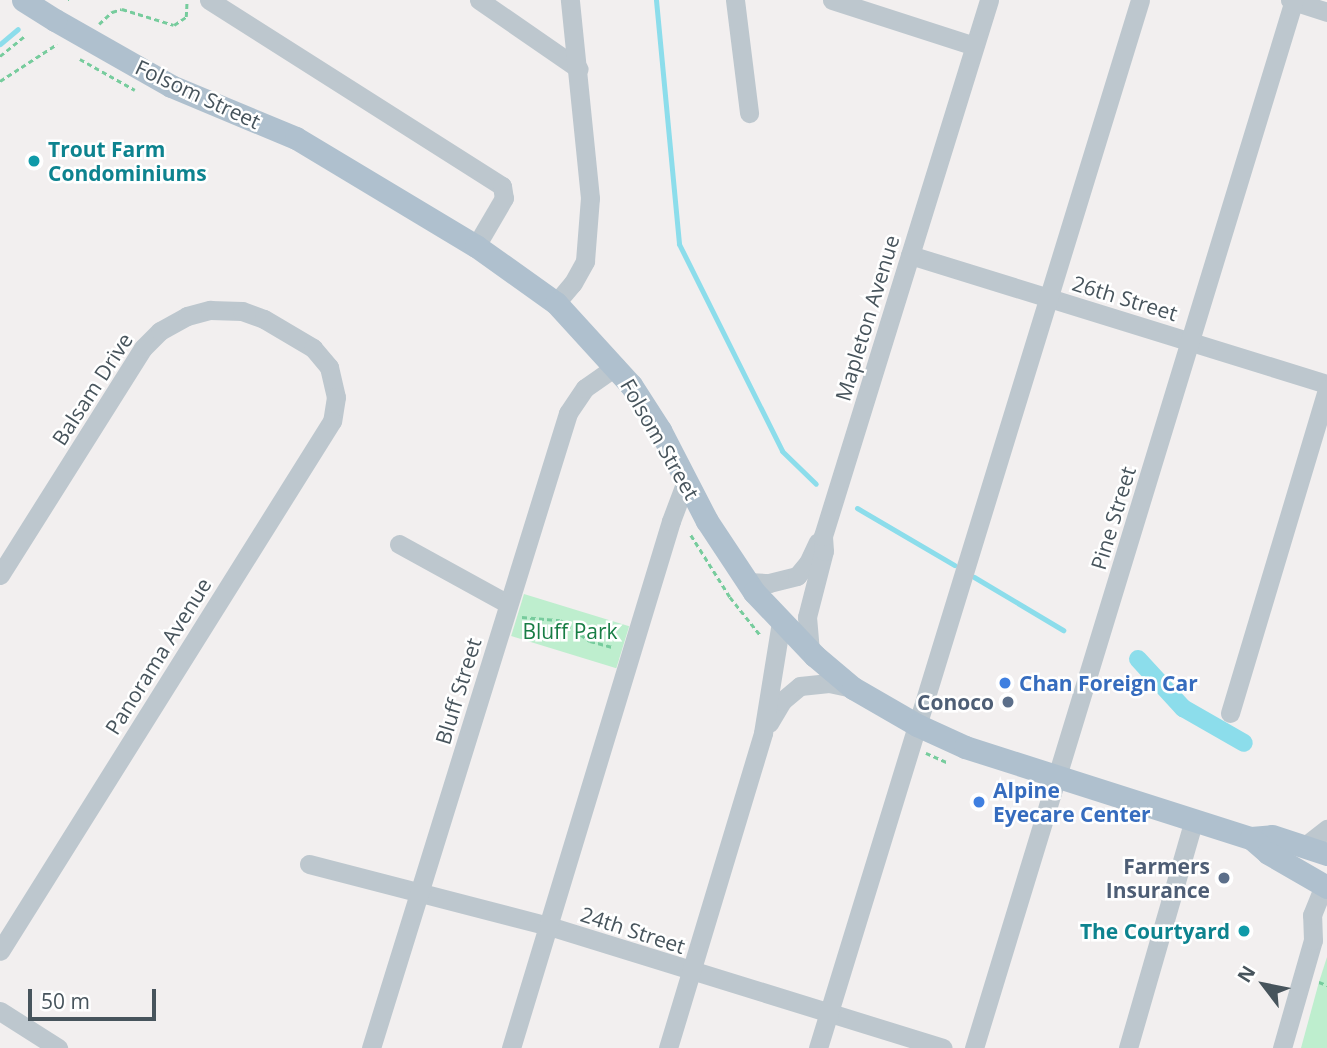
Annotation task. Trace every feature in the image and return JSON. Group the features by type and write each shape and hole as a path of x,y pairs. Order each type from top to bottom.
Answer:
{"main road":[{"name":"Folsom Street","path":"23,0 51,29 172,86 296,138 476,246 556,303 616,366 660,430 707,521 747,582 810,651 914,735 965,747 1251,838 1268,853 1324,890"},
{"name":"Folsom Street","path":"1251,838 1272,836 1320,853"}],"street":[{"path":"209,0 502,186 504,198 476,246"},
{"path":"479,0 579,69"},
{"path":"556,303 573,283 585,261 590,198 570,0"},
{"path":"735,0 749,113"},
{"path":"832,0 975,46"},
{"name":"Mapleton Avenue","path":"810,651 807,617 824,551 823,536 989,0"},
{"path":"818,1048 1140,0"},
{"path":"1292,0 1327,12"},
{"name":"Pine Street","path":"974,1048 1292,0"},
{"name":"26th Street","path":"910,255 1327,384"},
{"name":"Balsam Drive","path":"0,575 143,348 160,331 187,316 210,310 242,311 264,319 313,348 334,379"},
{"name":"Bluff Street","path":"371,1048 568,413 585,388 616,366"},
{"name":"Panorama Avenue","path":"0,951 332,421 337,397 334,379"},
{"path":"1230,713 1327,389"},
{"path":"511,1048 631,651 687,481"},
{"path":"747,582 769,583 797,576 808,563 813,547 823,536"},
{"path":"399,544 506,609"},
{"path":"668,1048 763,733 781,622"},
{"path":"763,733 782,701 800,686 829,683 853,688"},
{"path":"1128,1048 1194,819"},
{"path":"1268,853 1320,853 1327,829"},
{"name":"24th Street","path":"309,864 549,926 942,1048"},
{"path":"1282,1048 1313,940 1312,915 1324,890"},
{"path":"1313,940 1327,925"},
{"path":"0,1011 58,1048"}],"path":[{"path":"99,24 112,12 122,9 174,25 186,17 187,0"},
{"path":"51,29 57,44 63,48"},
{"path":"0,55 26,35"},
{"path":"0,81 57,44"},
{"path":"79,58 142,93"},
{"path":"677,507 712,571 754,628 777,652"},
{"path":"506,609 560,620 590,641 631,651"},
{"path":"914,735 950,763"}],"green space":[{"name":"Bluff Park","path":"524,594 629,626 616,668 511,636"},
{"path":"1327,957 1327,1048 1301,1048 1319,982"}],"waterway":[{"path":"656,0 679,244 782,451 816,484"},
{"path":"0,44 18,29"},
{"path":"857,508 954,565"},
{"path":"974,577 1063,630"},
{"path":"1138,659 1183,708 1244,743"}],"place":[{"name":"Trout Farm Condominiums","path":"34,161"},
{"name":"Chan Foreign Car","path":"1005,683"},
{"name":"Conoco","path":"1008,702"},
{"name":"Alpine Eyecare Center","path":"979,802"},
{"name":"Farmers Insurance","path":"1224,878"},
{"name":"The Courtyard","path":"1244,931"}]}
